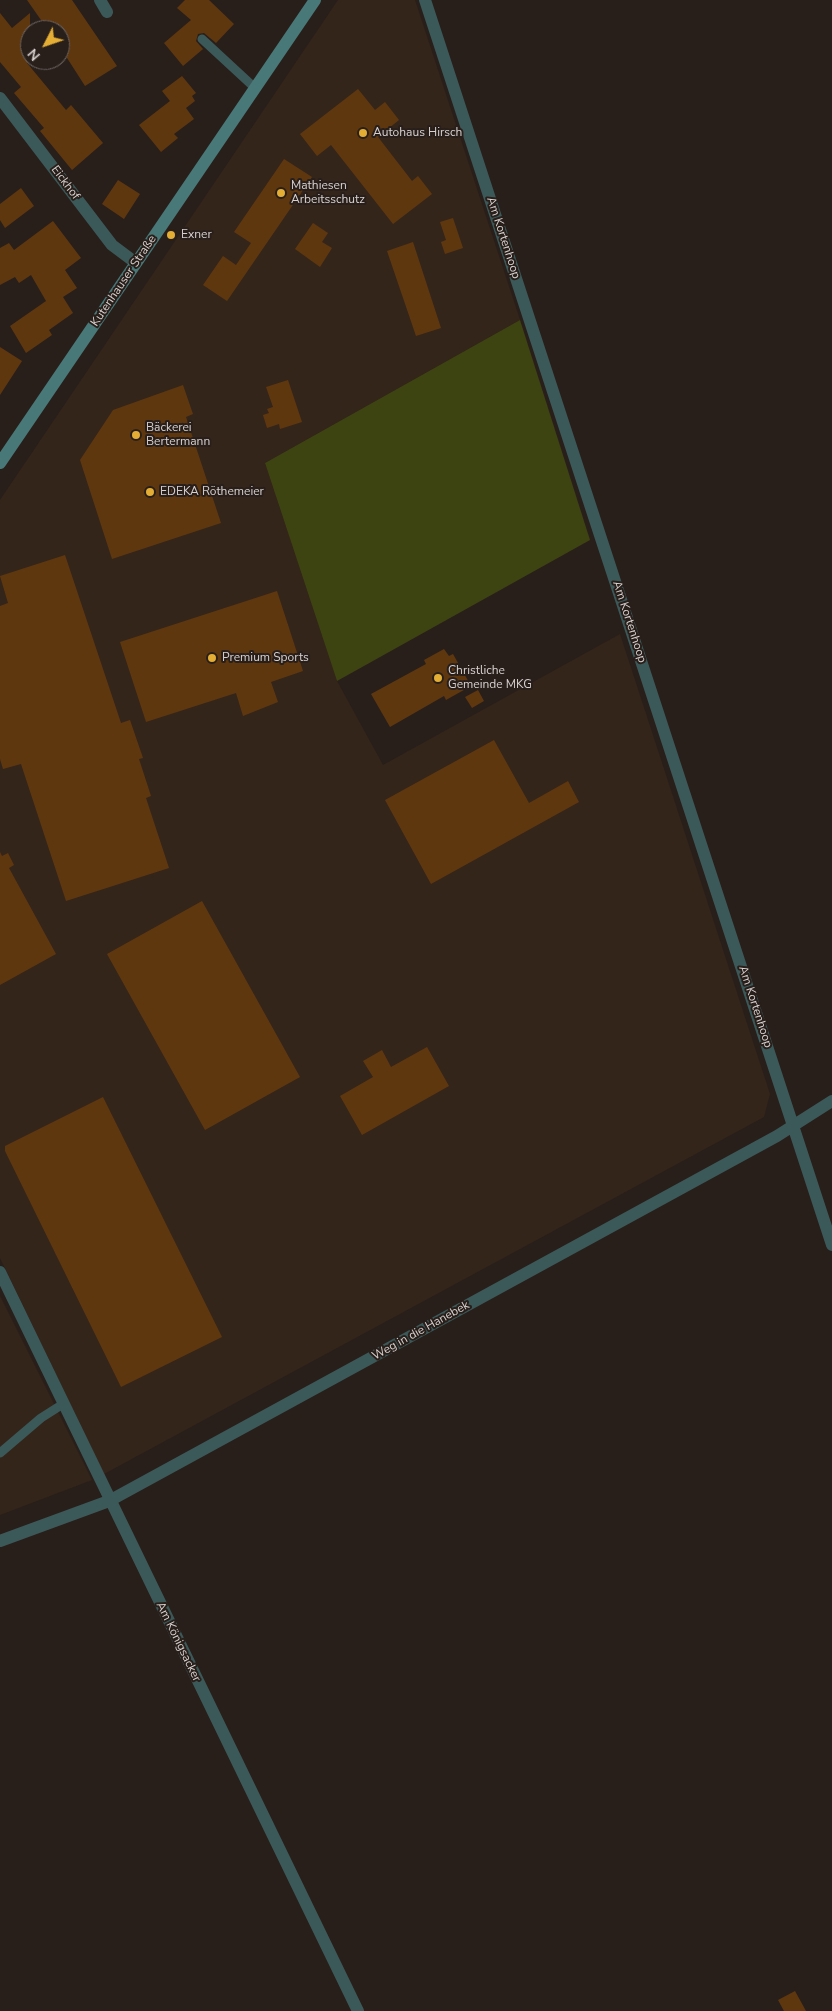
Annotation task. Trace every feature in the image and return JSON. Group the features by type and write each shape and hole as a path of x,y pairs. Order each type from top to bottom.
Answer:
{"street":[{"path":"100,0 108,12"},
{"name":"Kutenhauser Straße","path":"0,463 315,0"},
{"name":"Am Kortenhoop","path":"425,0 832,1245"},
{"name":"Eickhof","path":"0,98 112,245 136,263"},
{"name":"Weg in die Hanebek","path":"0,1541 109,1501 794,1125 832,1101"},
{"name":"Am Königsacker","path":"0,1272 109,1501 358,2011"}],"lane":[{"path":"202,39 255,88"},
{"path":"0,1453 41,1418 63,1404"}],"shaded area":[{"path":"338,0 415,0 520,320 265,463 337,681 383,765 620,634 770,1094 764,1117 104,1474 0,1258 0,500"},
{"path":"0,1296 92,1480 0,1515"}],"green space":[{"path":"520,320 590,540 337,681 265,463"}],"building":[{"path":"27,0 72,0 117,66 85,86 70,63 70,20 41,20"},
{"path":"185,0 209,0 234,24 216,43 204,33 198,34 196,41 203,49 183,66 164,43 191,20 177,8"},
{"path":"0,13 12,28 20,21 20,70 33,70 66,110 71,105 103,143 72,170 40,131 44,128 14,93 21,87 0,62"},
{"path":"30,13 30,20 22,20"},
{"path":"182,76 196,93 192,96 195,101 186,108 194,119 174,134 178,138 161,152 139,125 170,101 162,91"},
{"path":"358,89 375,110 385,102 399,120 378,137 412,181 418,176 432,194 393,224 331,145 317,156 300,134"},
{"path":"284,159 312,177 227,301 203,285 223,256 236,265 251,243 234,232"},
{"path":"118,180 140,194 124,219 102,204"},
{"path":"21,188 34,206 5,228 0,220 0,204"},
{"path":"453,218 463,248 445,254 441,242 446,240 440,222"},
{"path":"53,221 81,258 65,270 77,288 63,297 73,313 49,330 52,335 26,353 10,326 46,301 31,275 19,283 15,277 0,285 0,248 9,243 14,250"},
{"path":"313,223 328,233 322,242 332,248 320,267 295,249"},
{"path":"413,242 441,328 416,336 387,251"},
{"path":"0,347 22,361 0,395"},
{"path":"288,380 302,422 280,429 279,424 267,428 263,415 269,413 267,409 273,407 266,387"},
{"name":"EDEKA Röthemeier","path":"183,385 193,414 186,417 221,523 112,559 80,460 113,410"},
{"path":"65,555 121,723 130,720 143,758 139,759 151,796 146,798 169,868 66,901 21,764 3,769 0,759 0,606 8,603 0,576"},
{"name":"Premium Sports","path":"277,591 303,671 271,682 278,702 243,716 236,693 146,722 120,642"},
{"path":"444,649 449,656 453,654 471,686 446,700 444,696 390,727 371,694 426,664 424,660"},
{"path":"478,690 484,701 472,708 465,697"},
{"path":"494,740 529,803 568,781 579,802 431,884 385,800"},
{"path":"0,852 2,856 8,853 14,865 9,868 56,954 0,985"},
{"path":"202,901 300,1077 205,1130 107,954"},
{"path":"427,1047 449,1086 362,1135 340,1096 373,1077 363,1061 382,1050 391,1067"},
{"path":"103,1097 222,1337 121,1387 5,1151 5,1146"},
{"path":"795,1991 806,2011 784,2011 778,2000"}],"place":[{"name":"Autohaus Hirsch","path":"363,133"},
{"name":"Mathiesen Arbeitsschutz","path":"281,193"},
{"name":"Exner","path":"171,235"},
{"name":"Bäckerei Bertermann","path":"136,435"},
{"name":"EDEKA Röthemeier","path":"150,492"},
{"name":"Premium Sports","path":"212,658"},
{"name":"Christliche Gemeinde MKG","path":"438,678"}]}
